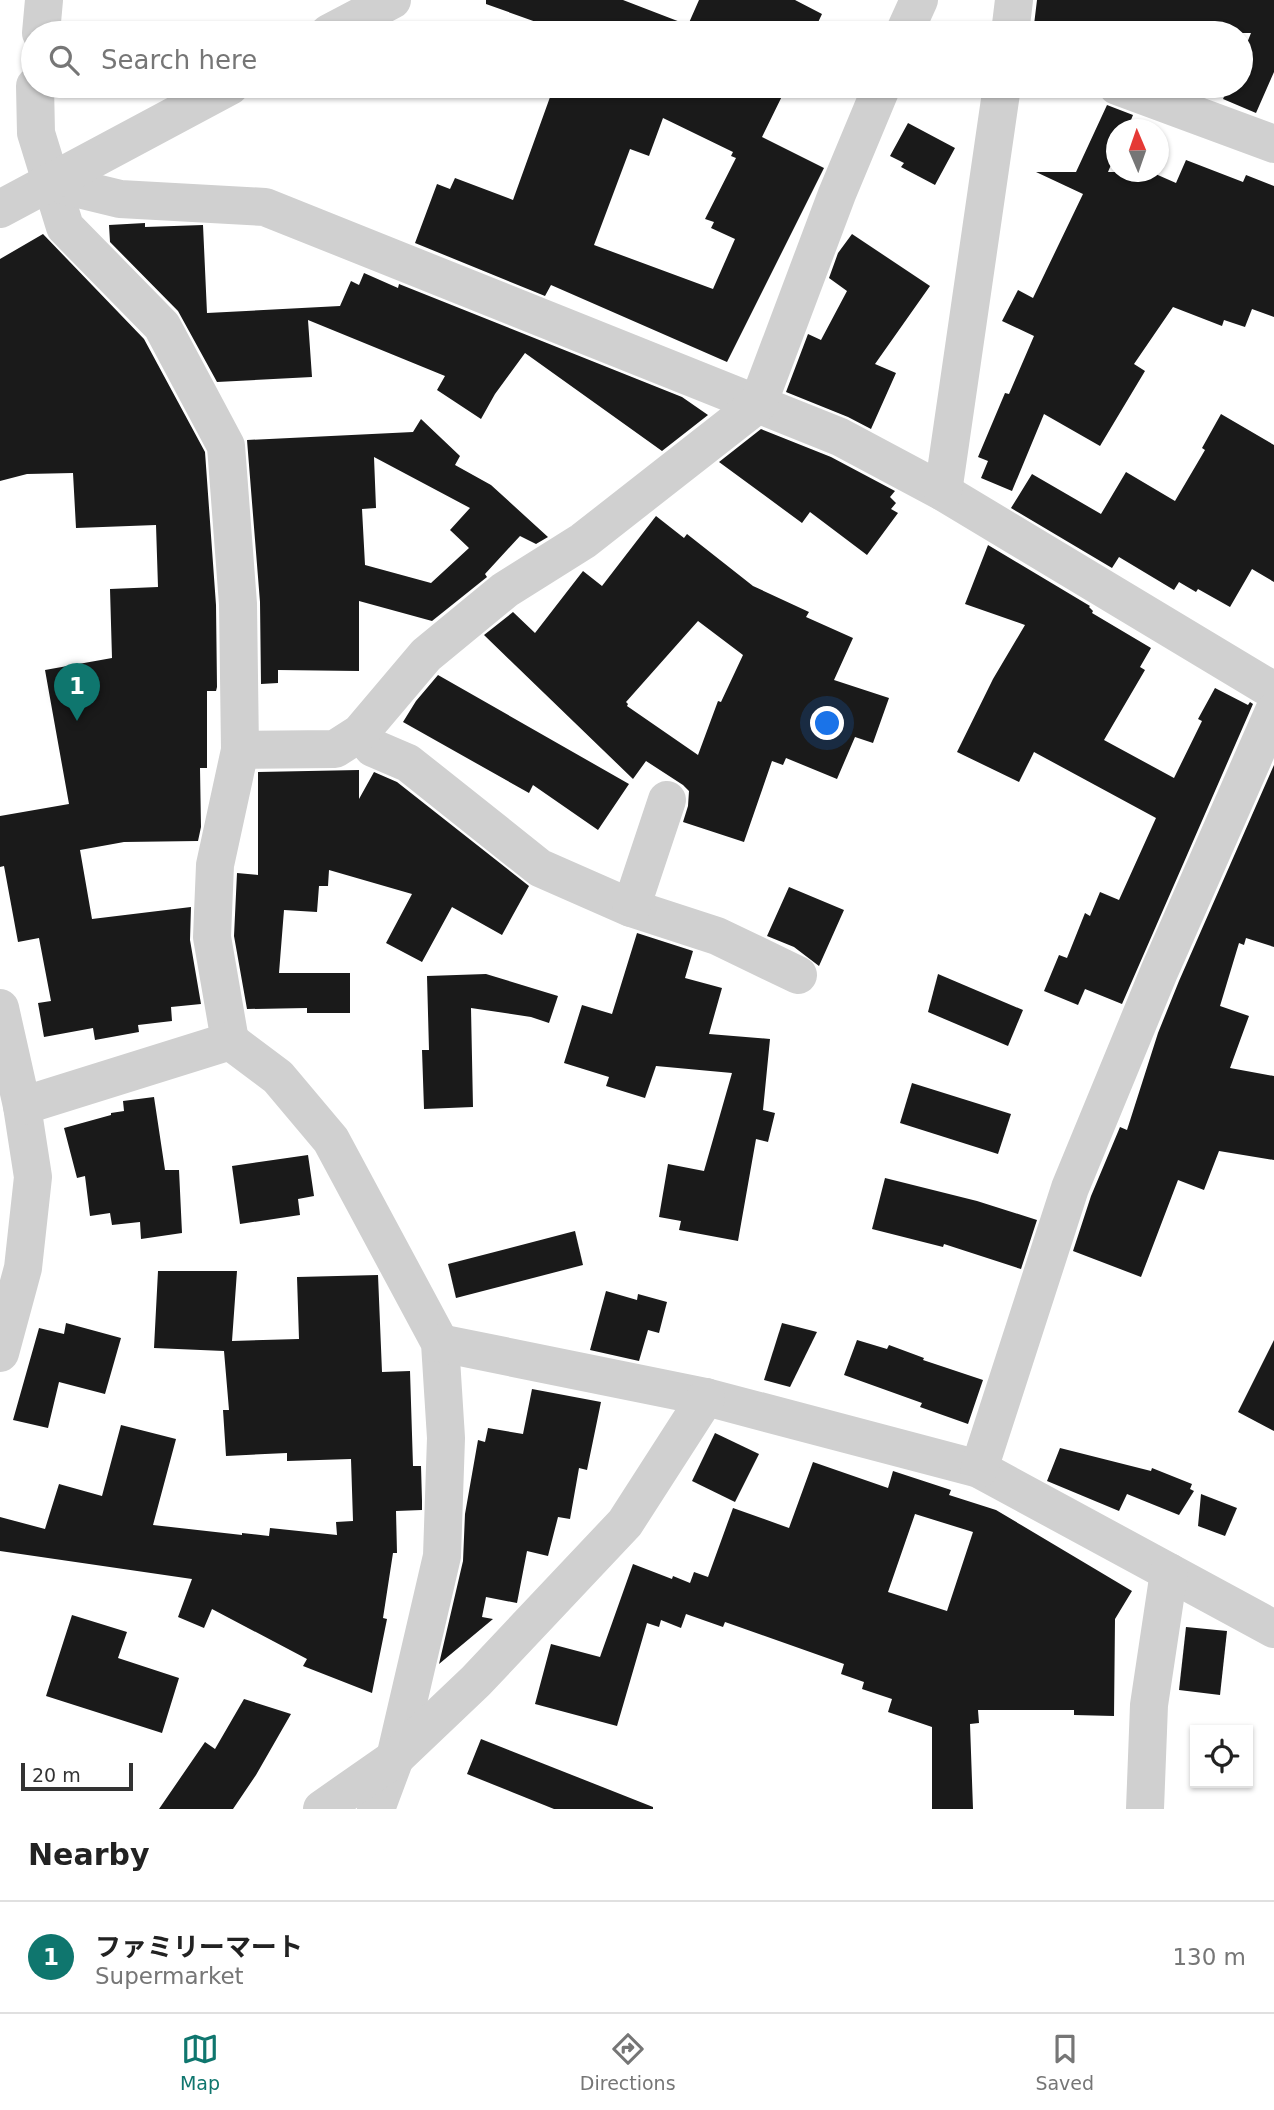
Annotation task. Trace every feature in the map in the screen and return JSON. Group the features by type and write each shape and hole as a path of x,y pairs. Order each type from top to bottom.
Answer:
{"street":[{"path":"42,21 44,0"},
{"path":"352,21 392,0"},
{"path":"909,21 919,0"},
{"path":"1011,21 1014,0"},
{"path":"35,98 36,133 65,227 162,326 226,446 238,604 240,750 215,865 212,937 230,1041 278,1077 331,1140 440,1343 446,1438 442,1556 395,1758 376,1809"},
{"path":"0,209 208,98"},
{"path":"240,750 335,749 360,733 426,655 505,590 583,541 758,404 837,194 877,98"},
{"path":"943,492 1000,98"},
{"path":"1149,98 1274,144"},
{"path":"50,182 120,199 265,207 840,436 943,492 1274,691"},
{"path":"979,1469 1070,1188 1159,972 1274,711"},
{"path":"360,733 373,748 408,763 540,868 631,908 717,936 798,975"},
{"path":"631,908 667,800"},
{"path":"0,1008 22,1106 33,1177 23,1268 0,1353"},
{"path":"22,1106 230,1041"},
{"path":"440,1343 706,1397 979,1469 1274,1629"},
{"path":"322,1809 395,1758 476,1681 625,1523 706,1397"},
{"path":"1145,1809 1149,1706 1169,1572"}],"building":[{"path":"486,0 623,0 678,21 533,21 486,4"},
{"path":"699,0 795,0 822,14 819,21 690,21"},
{"path":"1037,0 1274,0 1274,72 1256,113 1223,99 1253,98 1253,21 1034,21"},
{"path":"550,98 781,98 762,137 824,168 727,362 551,285 545,296 415,243 437,184 450,189 455,178 513,200","holes":["663,118 733,152 731,156 736,158 705,219 714,222 711,228 735,239 713,289 594,245 630,149 649,156"]},
{"path":"1107,105 1133,115 1131,119 1106,119 1106,182 1169,180 1176,183 1186,160 1243,182 1246,175 1274,186 1274,317 1252,309 1245,327 1224,320 1222,326 1173,307 1134,364 1145,371 1100,446 1044,414 1012,491 981,478 988,461 978,457 1005,393 1009,394 1034,336 1002,321 1018,290 1033,298 1083,194 1036,172 1076,172"},
{"path":"908,123 955,148 935,185 901,167 904,163 890,156"},
{"path":"145,223 145,227 203,225 207,313 340,306 351,281 359,285 364,273 398,288 399,284 682,397 708,415 662,451 525,353 495,394 481,419 437,390 445,376 308,320 312,377 217,382 178,311 110,242 109,225"},
{"path":"43,234 144,339 205,452 216,605 217,687 216,691 207,691 207,768 200,768 201,827 198,841 124,842 80,850 92,919 191,907 190,940 201,1004 171,1007 172,1021 138,1025 139,1032 95,1040 93,1028 44,1037 38,1003 51,1001 39,938 18,942 4,866 0,867 0,816 69,804 45,670 112,658 110,589 158,587 156,525 76,528 73,473 27,474 0,481 0,259"},
{"path":"852,234 930,286 875,364 896,373 871,429 786,392 808,334 821,340 847,291 829,278 838,253"},
{"path":"1221,414 1274,445 1274,582 1252,569 1230,607 1179,582 1174,590 1119,557 1112,568 1011,508 1032,474 1101,514 1126,472 1175,501 1205,450 1202,448"},
{"path":"421,419 460,456 455,465 491,485 548,537 536,544 520,536 485,574 487,577 432,621 359,601 359,671 278,670 278,683 261,684 260,602 247,440 413,432","holes":["374,457 470,508 450,530 469,548 431,583 365,565 362,509 376,508"]},
{"path":"761,429 831,457 895,491 890,497 896,503 891,509 898,513 867,555 810,512 802,523 719,462"},
{"path":"656,516 684,538 687,534 753,586 809,612 806,617 853,638 834,680 889,698 873,743 855,737 837,779 786,758 783,765 772,761 744,842 683,822 689,791 683,785 646,761 633,779 484,635 513,612 535,633 583,571 602,586","holes":["698,621 743,655 721,702 718,701 698,755 627,706 626,702"]},
{"path":"988,545 1090,606 1092,613 1151,648 1140,667 1145,670 1104,740 1174,778 1202,721 1198,719 1215,688 1248,705 1250,702 1253,704 1122,1004 1085,989 1078,1005 1044,991 1059,955 1067,958 1085,913 1090,916 1100,892 1119,900 1156,818 1034,752 1019,782 957,752 993,679 1025,625 965,604"},
{"path":"438,675 629,784 598,830 533,785 529,793 403,722 416,701"},
{"path":"1274,765 1274,947 1246,938 1244,945 1239,943 1220,1006 1249,1016 1230,1068 1274,1076 1274,1160 1219,1151 1204,1190 1178,1180 1141,1277 1073,1251 1091,1196 1120,1127 1127,1130 1158,1033 1179,981"},
{"path":"359,770 359,799 374,772 397,782 529,886 502,935 452,907 422,962 386,943 412,894 329,870 328,886 319,886 317,912 284,910 279,973 350,973 350,1013 307,1013 307,1008 247,1009 234,936 237,873 258,875 258,772"},
{"path":"789,887 844,910 819,966 794,947 767,936"},
{"path":"637,933 693,951 685,978 722,988 709,1034 770,1039 763,1110 775,1113 768,1142 756,1139 738,1241 679,1230 681,1221 659,1217 668,1164 704,1171 732,1073 656,1066 645,1098 606,1086 609,1077 564,1063 582,1005 612,1014"},
{"path":"486,974 558,996 549,1023 531,1017 471,1008 473,1107 424,1109 422,1050 429,1050 427,976"},
{"path":"938,974 1023,1010 1008,1046 928,1012"},
{"path":"912,1083 1011,1114 998,1154 900,1123"},
{"path":"154,1097 165,1170 179,1170 182,1233 141,1239 140,1222 112,1225 110,1213 90,1216 85,1176 77,1178 64,1128 124,1111 123,1101"},
{"path":"308,1155 314,1196 298,1199 300,1215 240,1224 232,1166"},
{"path":"885,1178 977,1201 1037,1220 1021,1269 944,1244 943,1247 872,1229"},
{"path":"575,1231 583,1265 456,1298 448,1264"},
{"path":"158,1271 237,1271 232,1341 299,1339 297,1277 378,1275 382,1372 410,1371 413,1466 421,1466 422,1510 396,1511 397,1553 393,1553 383,1618 387,1619 372,1693 303,1666 307,1659 212,1609 204,1628 178,1617 192,1579 0,1551 0,1517 45,1529 59,1484 102,1496 121,1425 176,1439 153,1525 242,1535 269,1536 270,1528 337,1535 336,1522 353,1521 351,1459 287,1461 287,1453 226,1456 223,1410 229,1410 224,1351 154,1348"},
{"path":"606,1291 637,1300 638,1294 667,1302 659,1333 648,1330 639,1361 590,1350"},
{"path":"66,1323 121,1338 105,1394 59,1382 48,1428 13,1420 39,1328 64,1334"},
{"path":"782,1323 817,1332 790,1387 764,1380"},
{"path":"857,1340 887,1349 889,1345 924,1358 923,1360 983,1380 968,1424 920,1407 922,1403 844,1375"},
{"path":"1274,1340 1274,1431 1238,1412"},
{"path":"532,1389 601,1402 587,1470 579,1468 570,1519 558,1517 548,1556 527,1551 517,1603 486,1597 482,1617 493,1619 439,1664 463,1561 465,1514 478,1440 485,1442 488,1428 523,1434"},
{"path":"715,1433 759,1454 735,1502 692,1481"},
{"path":"1060,1448 1151,1471 1152,1468 1192,1484 1190,1489 1194,1491 1179,1515 1127,1494 1119,1511 1047,1481"},
{"path":"813,1462 888,1488 893,1471 951,1490 949,1495 996,1510 1132,1591 1115,1619 1114,1716 1074,1715 1074,1710 978,1710 979,1723 970,1724 973,1809 932,1809 932,1727 888,1712 892,1699 862,1689 864,1682 841,1674 844,1664 725,1622 723,1627 686,1614 681,1628 661,1620 659,1627 647,1623 617,1726 535,1704 551,1644 600,1657 633,1564 690,1583 694,1572 708,1577 733,1508 789,1528","holes":["915,1514 973,1532 947,1611 888,1592"]},
{"path":"1201,1494 1237,1508 1225,1536 1198,1526"},
{"path":"72,1615 127,1632 118,1658 179,1678 162,1733 46,1696"},
{"path":"1186,1627 1227,1631 1220,1695 1179,1690"},
{"path":"244,1699 291,1714 233,1809 159,1809 205,1742 215,1749"},
{"path":"481,1739 653,1809 554,1809 467,1774"}],"place":[{"name":"ファミリーマート","path":"77,721"}]}
